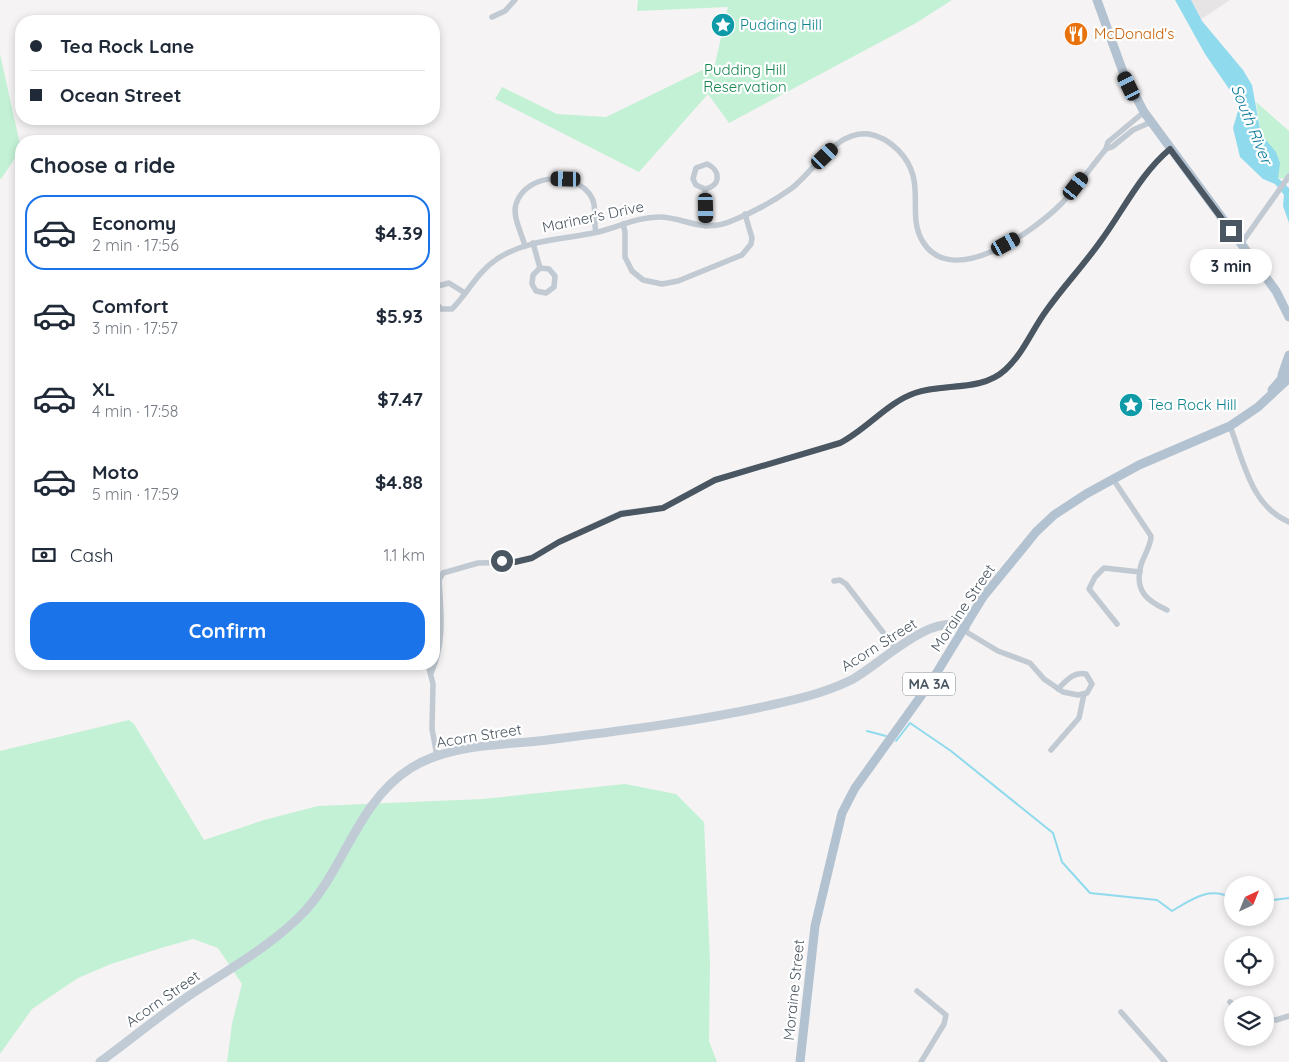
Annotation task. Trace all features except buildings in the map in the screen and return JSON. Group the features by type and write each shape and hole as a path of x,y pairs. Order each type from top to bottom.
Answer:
{"main road":[{"path":"1097,0 1123,72 1144,112 1282,300 1289,317"},
{"name":"MA 3A","path":"1285,378 1289,355"},
{"name":"Moraine Street","path":"800,1062 818,909 842,813 855,788 931,682 983,597 1036,532 1066,507 1113,479 1170,450 1230,426 1277,391 1289,370"},
{"name":"Moraine Street","path":"1265,400 1285,378"},
{"path":"1277,391 1289,384"},
{"name":"Acorn Street","path":"100,1062 174,1007 263,947 298,918 324,886 361,822 382,793 409,769 437,756 474,748 685,723 792,700 826,691 850,680 896,648 946,624 955,624 964,629"}],"street":[{"path":"492,17 505,10 514,0"},
{"name":"Mariner's Drive","path":"440,309 452,309 487,266 508,252 533,243 596,232 640,219 663,217 690,225 706,226 729,222 794,186 838,144 848,137 861,134 876,136 895,148 907,161 914,177 917,223 924,243 938,255 962,260 983,255 1006,244 1040,222 1069,195 1106,149 1108,142 1144,112"},
{"path":"1106,149 1112,147 1133,130 1151,122"},
{"path":"440,578 443,572 452,568 478,562 515,562 532,558 559,542 621,514 663,508 715,480 840,443 856,435 900,400 915,393 984,382 1001,374 1026,342 1045,312 1098,245 1146,173 1170,149"},
{"path":"708,164 714,167 718,173 718,179 711,188 706,189 696,185 694,172 701,165 708,164"},
{"path":"1241,244 1288,178"},
{"path":"525,246 515,205 528,188 554,179 574,182 587,191 595,205 593,220 596,232"},
{"path":"706,189 706,226"},
{"path":"623,224 625,232 625,257 632,271 644,280 662,284 678,281 742,255 751,244 752,238 745,214"},
{"path":"533,243 540,268"},
{"path":"540,268 548,269 555,276 554,287 546,293 536,291 532,284 533,275 540,268"},
{"path":"440,286 449,284 465,293"},
{"path":"1230,426 1258,496 1272,514 1289,522"},
{"path":"1113,479 1151,536 1140,572 1141,590 1148,601 1167,610"},
{"path":"1117,624 1089,589 1095,577 1104,568 1140,572"},
{"path":"834,581 840,580 846,584 896,648"},
{"path":"440,598 442,634 440,643"},
{"path":"964,629 998,651 1030,664 1044,679 1058,689 1071,694 1084,694 1090,690 1092,684 1090,678 1081,673 1075,674 1058,689"},
{"path":"430,670 432,729 437,756"},
{"path":"1051,750 1079,718 1084,694"},
{"path":"917,991 946,1015 944,1024 921,1062"},
{"path":"1121,1012 1165,1062"},
{"path":"1274,1020 1289,1016"}],"shaded area":[{"path":"1190,0 1230,0 1200,20"}],"green space":[{"name":"Pudding Hill Reservation","path":"638,0 952,0 916,23 729,123 708,94 639,172 495,99 502,87 557,114 606,117 715,64 728,7 637,11"},
{"path":"0,54 18,135 15,135 15,158 0,178"},
{"path":"1256,102 1289,131 1289,183 1286,179 1278,178 1278,157 1261,134"},
{"path":"129,720 134,724 204,840 264,820 318,806 483,799 625,784 676,794 704,822 710,962 709,1041 717,1062 227,1062 232,1024 242,984 218,948 193,939 111,964 78,978 32,1009 0,1054 0,751"}],"water":[{"name":"South River","path":"1175,0 1191,0 1202,21 1243,70 1252,85 1261,134 1276,152 1280,163 1278,178 1289,188 1289,223 1283,206 1284,195 1275,184 1263,179 1240,157 1233,128 1238,111 1236,99 1205,54"}],"waterway":[{"path":"896,741 910,723 951,751 1053,833 1062,862 1090,893 1157,900 1172,911 1194,898 1216,893 1224,895"},
{"path":"867,731 886,736"},
{"path":"1274,900 1289,898"}],"place":[{"name":"Pudding Hill","path":"723,25"},
{"name":"McDonald's","path":"1076,34"},
{"name":"Tea Rock Hill","path":"1131,405"}],"route":[{"path":"502,561 515,562 532,558 583,530 629,511 663,508 678,502 715,480 840,443 856,435 895,404 915,393 984,382 1001,374 1009,366 1045,312 1098,245 1146,173 1170,149 1231,231"}]}
